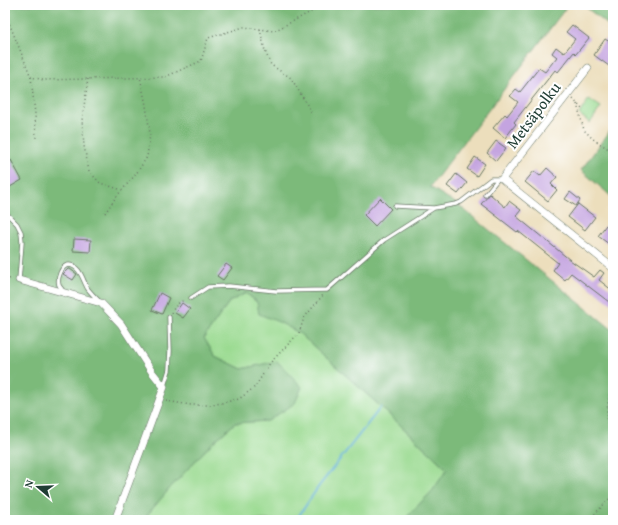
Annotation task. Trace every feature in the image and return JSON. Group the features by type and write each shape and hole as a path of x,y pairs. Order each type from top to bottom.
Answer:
{"street":[{"name":"Metsäpolku","path":"499,179 588,68"},
{"path":"499,179 613,268"},
{"path":"19,280 101,303 121,324 152,372 164,387 115,520"}],"lane":[{"path":"395,206 434,208 456,204 462,202 491,179 499,179"},
{"path":"485,195 499,179"},
{"path":"191,298 208,287 229,286 276,290 327,290 384,240 434,208"},
{"path":"5,211 17,224 21,232 22,242 19,280"},
{"path":"64,293 59,286 58,278 64,267 68,265 73,266 78,269 89,290 101,303"},
{"path":"164,387 169,370 169,317"}],"path":[{"path":"308,5 311,12"},
{"path":"31,77 44,80 165,77 201,61 208,38 244,26 274,30 324,5"},
{"path":"5,13 31,77 36,139"},
{"path":"260,29 265,50 271,65 291,78 312,113"},
{"path":"105,213 136,174 147,157 150,134 140,77"},
{"path":"88,78 82,120 84,146 89,171 100,182 122,190"},
{"path":"567,94 582,109"},
{"path":"577,104 584,130 593,139 606,148 613,145"},
{"path":"159,400 191,405 212,405 239,399 255,387 270,363 299,333 304,318 327,290"},
{"path":"169,317 175,307 182,301 191,298"},
{"path":"613,379 607,413 608,425 613,434"},
{"path":"589,520 613,495"}],"green space":[{"path":"5,5 568,5 430,187 457,204 613,330 613,520 404,520 433,490 447,469 299,333 281,323 259,314 257,302 246,293 229,302 204,338 215,356 242,369 277,361 302,387 295,403 268,421 235,423 212,443 170,488 143,520 5,520"},
{"path":"583,5 613,5 613,29"},
{"path":"589,99 601,107 590,123 579,114"},
{"path":"613,127 613,198 581,170"},
{"path":"246,293 281,323 299,333 448,470 433,490 404,520 143,520 170,488 212,443 235,423 268,421 277,361 242,369 215,356 204,338 229,302"}],"building":[{"path":"572,25 589,38 576,54 574,52 558,72 555,70 514,122 516,124 505,138 493,128 505,114 507,116 518,102 510,96 516,89 520,92 539,68 545,72 557,57 552,53 556,47 564,53 575,39 566,32"},
{"path":"605,39 613,44 613,69 594,55"},
{"path":"496,141 506,148 496,161 487,153"},
{"path":"475,157 485,164 477,176 467,169"},
{"path":"11,160 22,180 10,187 5,177 5,164"},
{"path":"547,168 557,177 551,184 557,190 548,201 525,182 534,171 540,176"},
{"path":"456,174 467,183 458,194 447,186"},
{"path":"570,192 580,200 576,206 565,199"},
{"path":"490,194 505,207 509,201 521,210 516,216 570,260 594,277 600,270 604,273 599,280 613,291 613,305 571,273 565,280 553,270 558,263 481,204"},
{"path":"380,198 391,209 375,226 364,215"},
{"path":"578,204 595,217 585,230 568,217"},
{"path":"606,225 613,230 613,247 598,236"},
{"path":"74,239 91,240 90,252 73,251"},
{"path":"226,264 232,268 223,280 217,276"},
{"path":"68,269 77,274 73,280 63,274"},
{"path":"160,293 169,298 162,314 152,310"},
{"path":"182,303 190,309 183,318 175,313"}],"waterway":[{"path":"296,520 319,486 381,407"}]}
